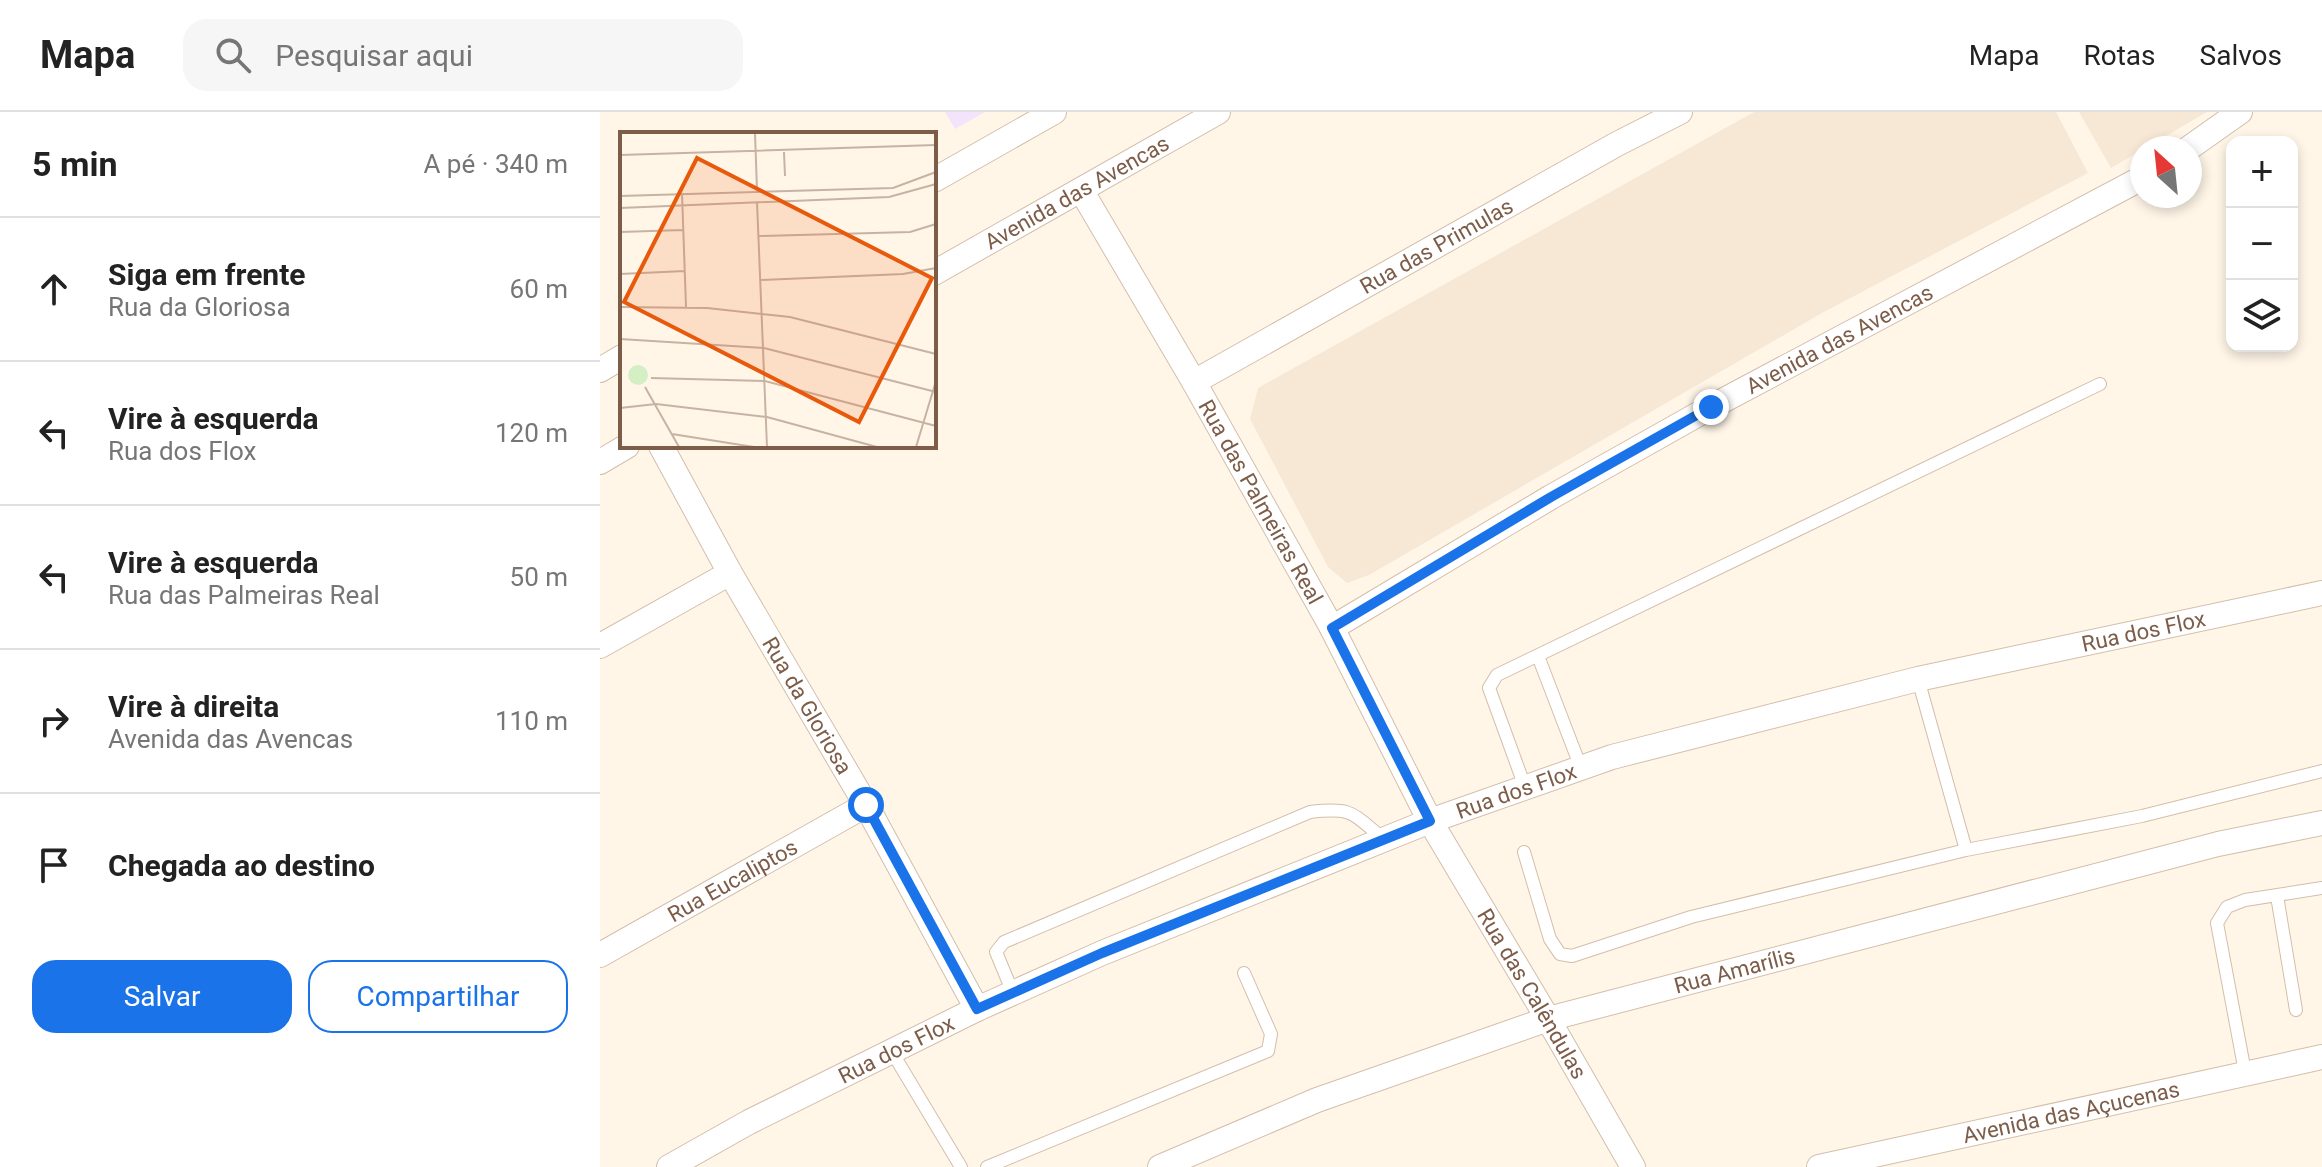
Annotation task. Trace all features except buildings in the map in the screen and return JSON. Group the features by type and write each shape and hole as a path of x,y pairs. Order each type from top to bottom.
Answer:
{"street":[{"name":"Avenida das Avencas","path":"936,272 1218,112"},
{"name":"Rua das Primulas","path":"1194,382 1617,144 1680,112"},
{"path":"2202,139 2240,112"},
{"path":"936,179 1046,114"},
{"name":"Avenida das Avencas","path":"1332,628 1551,497 1711,407 2130,184"},
{"name":"Rua das Palmeiras Real","path":"1081,190 1194,382 1332,628 1430,821"},
{"path":"600,462 624,448"},
{"name":"Rua da Gloriosa","path":"662,448 730,573 866,805 977,1009"},
{"path":"600,646 730,573"},
{"name":"Rua dos Flox","path":"669,1167 749,1122 977,1009 1102,953 1384,839 1525,787 1612,757 1918,679 2322,593"},
{"name":"Rua Eucaliptos","path":"600,955 866,805"},
{"name":"Rua das Calêndulas","path":"1430,821 1633,1167"},
{"name":"Rua Amarílis","path":"1160,1167 1317,1100 1548,1019 2203,848 2322,823"},
{"name":"Avenida das Açucenas","path":"1819,1167 2322,1057"}],"lane":[{"path":"1525,787 1489,688 1497,675 2100,384"},
{"path":"1538,656 1581,768"},
{"path":"1918,679 1966,850"},
{"path":"1524,852 1550,939 1560,954 1572,956 1691,917 1966,850 2142,816 2322,771"},
{"path":"1013,993 996,952 1004,942 1310,812 1349,811 1384,839"},
{"path":"2245,1072 2217,923 2227,907 2245,900 2322,888"},
{"path":"2277,896 2296,1010"},
{"path":"987,1167 1268,1051 1271,1034 1244,973"},
{"path":"892,1052 961,1167"}],"shaded area":[{"path":"945,112 985,112 955,129"},
{"path":"1754,112 2056,112 2088,173 1822,313 1369,575 1347,583 1328,567 1250,419 1258,388"},
{"path":"2079,112 2207,112 2166,136 2130,136 2130,157 2111,168"}],"route":[{"path":"866,805 977,1009 1102,953 1430,821 1332,628 1551,497 1711,407"}]}
